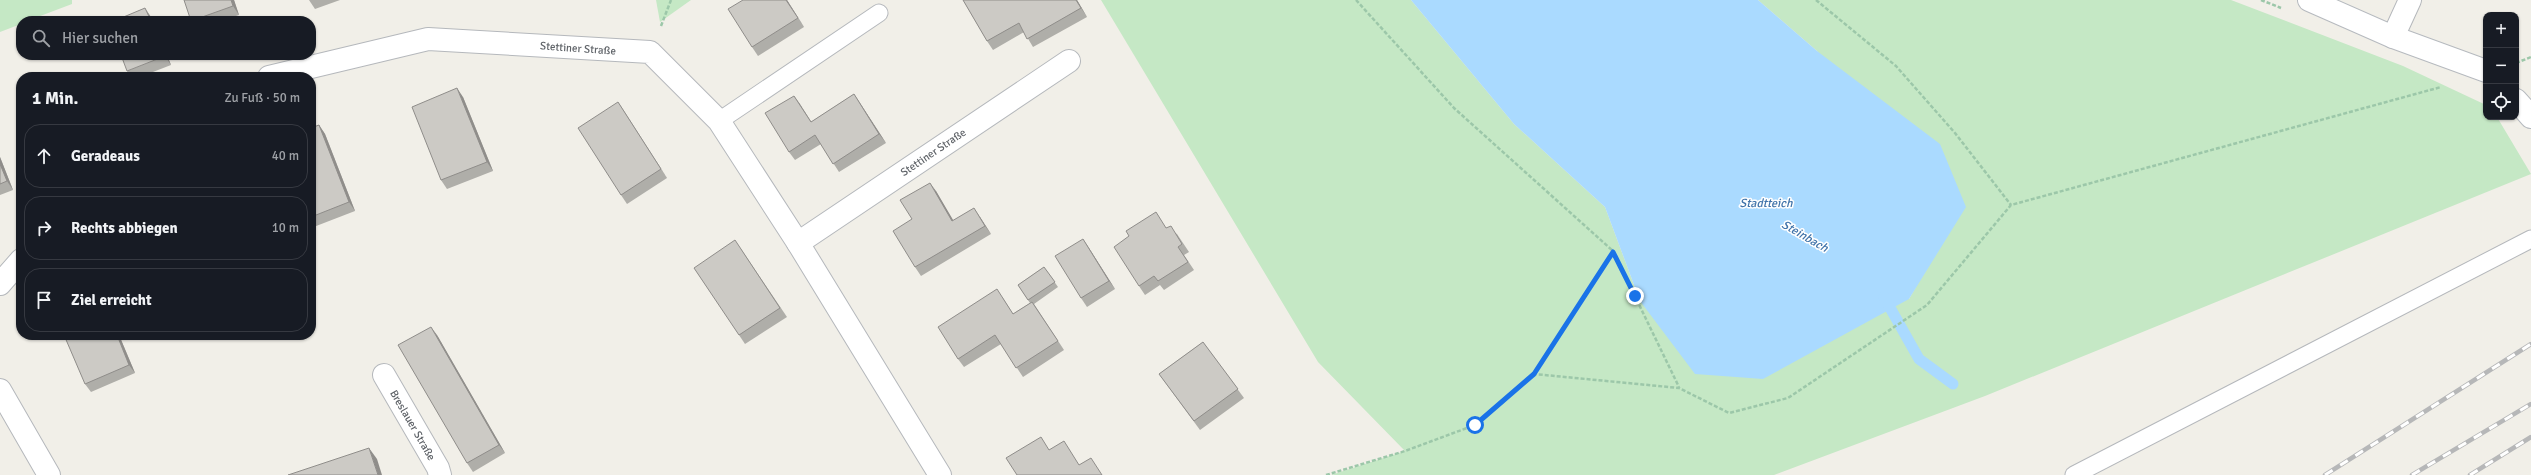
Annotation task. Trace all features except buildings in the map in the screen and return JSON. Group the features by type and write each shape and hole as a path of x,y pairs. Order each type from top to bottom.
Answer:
{"street":[{"path":"2309,0 2393,37 2483,70"},
{"path":"2393,37 2410,0"},
{"name":"Stettiner Straße","path":"290,72 428,39 650,52 718,121 798,242 940,475"},
{"name":"Stettiner Straße","path":"798,242 1069,61"},
{"path":"2519,103 2531,117"},
{"path":"0,284 16,266"},
{"name":"Breslauer Straße","path":"384,375 438,468 440,475"},
{"path":"0,390 49,475"}],"lane":[{"path":"718,121 879,13"},
{"path":"2074,475 2531,239"}],"path":[{"path":"1356,0 1454,108 1613,252 1679,388"},
{"path":"1816,0 1896,66 1955,133 2011,205"},
{"path":"2519,62 2531,57"},
{"path":"1534,374 1679,388 1729,413 1788,398 1927,305 2011,205 2442,87"},
{"path":"1326,475 1405,451 1475,425 1534,374 1613,252"}],"green space":[{"path":"0,0 72,0 72,4 40,16 16,16 16,26 0,32"},
{"path":"656,0 691,0 660,22"},
{"path":"1101,0 1411,0 1514,124 1605,207 1640,301 1909,299 1934,255 1817,51 1758,0 2231,0 2403,66 2483,104 2483,120 2499,120 2531,174 1985,396 1774,475 1331,475 1405,451 1318,362"}],"water":[{"name":"Stadtteich","path":"1411,0 1758,0 1817,51 1940,144 1966,207 1909,299 1763,379 1695,374 1640,301 1605,207 1514,124"}],"waterway":[{"name":"Steinbach","path":"1884,297 1919,359 1953,384"}],"railway":[{"path":"2325,475 2531,344"},
{"path":"2412,475 2531,404"},
{"path":"2470,475 2531,437"}],"route":[{"path":"1475,425 1534,374 1613,252 1635,296"}]}
